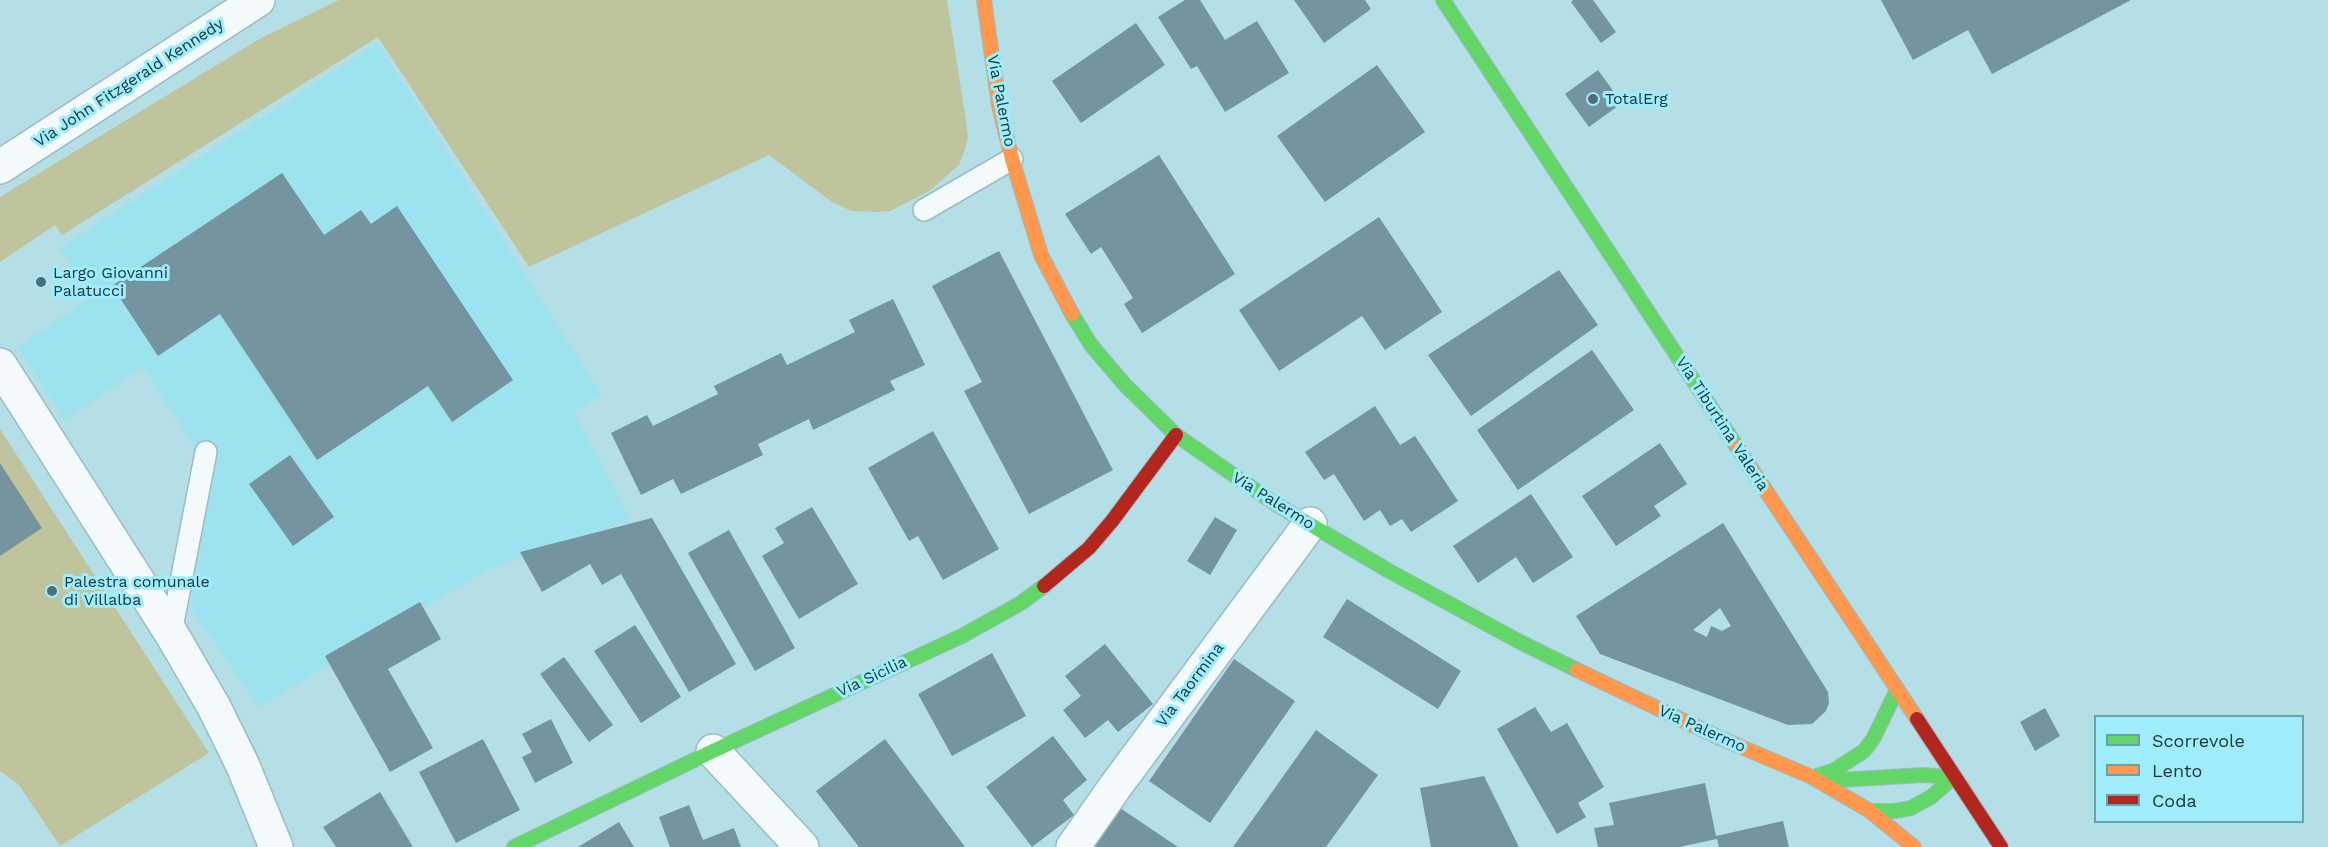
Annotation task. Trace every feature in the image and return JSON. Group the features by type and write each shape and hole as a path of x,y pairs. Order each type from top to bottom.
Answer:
{"street":[{"name":"Via John Fitzgerald Kennedy","path":"0,167 258,0"},
{"name":"Via Palermo","path":"984,0 999,105 1012,159 1041,255 1061,297 1091,345 1113,372 1176,435 1243,483 1389,571 1520,642 1709,733 1812,777 1870,812 1914,847"},
{"name":"Via Tiburtina Valeria","path":"1443,0 2001,847"},
{"path":"0,365 171,633 229,735 276,847"},
{"name":"Via Sicilia","path":"514,847 713,751 962,636 1029,597 1063,572 1089,548 1176,435"},
{"name":"Via Taormina","path":"1073,847 1310,524"},
{"path":"1812,777 1833,771 1864,752 1873,740 1897,690"},
{"path":"713,751 802,847"},
{"name":"Via Palermo","path":"1812,777 1840,780 1895,775 1954,777"},
{"path":"1870,812 1911,808 1931,797 1954,777"}],"lane":[{"path":"924,210 1012,159"},
{"path":"171,633 206,452"}],"shaded area":[{"path":"378,43 602,395 574,412 631,520 487,570 259,707 190,607 214,455 197,450 143,367 65,420 18,347 92,297 59,248"}],"green space":[{"path":"339,0 947,0 968,138 959,165 931,190 890,211 852,211 832,202 769,155 529,267 378,37 62,235 55,225 0,262 0,197 261,38"},
{"name":"Palestra comunale di Villalba","path":"0,429 209,753 60,846 18,784 0,771"}],"building":[{"path":"1185,0 1200,0 1225,40 1257,21 1289,73 1225,112 1197,66 1191,69 1158,17"},
{"path":"1294,0 1365,0 1371,9 1324,43"},
{"path":"1573,0 1593,0 1616,32 1601,43 1571,2"},
{"path":"1881,0 2131,0 1992,74 1968,30 1913,60"},
{"path":"1136,23 1165,65 1081,123 1052,81"},
{"path":"1377,65 1425,132 1325,202 1277,136"},
{"name":"TotalErg","path":"1598,70 1622,103 1589,127 1565,94"},
{"path":"1159,155 1235,274 1142,333 1124,304 1133,298 1101,247 1091,254 1065,214"},
{"path":"282,173 324,235 361,210 371,224 397,206 513,380 452,422 428,386 317,460 220,314 158,356 112,286"},
{"path":"1379,217 1442,312 1385,350 1362,316 1279,371 1239,310"},
{"path":"999,251 1113,470 1029,514 964,391 982,382 932,286"},
{"path":"1559,270 1598,325 1471,416 1428,355"},
{"path":"893,299 925,365 890,381 895,390 813,430 809,419 758,444 763,455 681,494 673,479 641,495 611,433 647,415 653,426 718,394 714,386 781,353 787,365 855,332 849,320"},
{"path":"1592,350 1634,410 1518,490 1477,430"},
{"path":"1375,406 1400,445 1415,436 1458,501 1411,532 1402,519 1390,526 1380,510 1364,521 1334,474 1324,480 1305,452"},
{"path":"933,431 999,549 943,580 918,536 909,541 868,468"},
{"path":"1660,443 1687,484 1654,506 1661,516 1616,546 1582,496"},
{"path":"290,455 334,517 293,546 249,484"},
{"path":"0,463 42,528 0,556"},
{"path":"1531,494 1573,557 1533,583 1516,557 1478,583 1453,546"},
{"path":"812,507 858,584 799,619 762,556 784,543 775,528"},
{"path":"1215,517 1237,530 1210,575 1187,561"},
{"path":"652,518 736,664 689,692 621,574 602,585 590,564 542,592 520,552"},
{"path":"1723,523 1828,692 1829,703 1826,711 1812,724 1788,725 1600,654 1576,616","holes":["1720,608 1731,626 1722,631 1711,626 1707,637 1693,630"]},
{"path":"729,530 795,648 755,671 688,553"},
{"path":"1347,599 1461,671 1438,709 1323,637"},
{"path":"420,602 441,639 388,669 433,748 390,772 325,656"},
{"path":"635,625 681,697 641,723 594,651"},
{"path":"1105,644 1153,704 1118,732 1108,720 1085,738 1063,710 1081,696 1065,676"},
{"path":"992,653 1026,716 952,756 918,694"},
{"path":"564,657 613,725 589,742 540,674"},
{"path":"1234,659 1295,701 1210,823 1149,781"},
{"path":"1535,707 1551,732 1567,723 1604,787 1578,803 1586,817 1557,834 1497,729"},
{"path":"2045,708 2060,736 2035,751 2020,722"},
{"path":"551,719 573,763 535,783 522,757 532,752 522,734"},
{"path":"1316,730 1378,775 1326,847 1233,847"},
{"path":"1053,736 1087,780 1063,800 1074,815 1032,847 986,787"},
{"path":"483,739 520,810 456,843 419,772"},
{"path":"885,739 965,847 859,847 816,791"},
{"path":"1484,776 1519,847 1431,847 1420,788"},
{"path":"1705,783 1716,836 1783,821 1789,847 1719,847 1717,839 1679,847 1598,847 1594,828 1614,825 1609,803"},
{"path":"380,792 413,847 336,847 323,827"},
{"path":"689,805 703,840 734,828 741,847 670,847 659,817"},
{"path":"1117,806 1178,847 1089,847"},
{"path":"619,822 634,847 578,847"}],"traffic: fast":[{"path":"1443,0 1737,447"},
{"path":"1072,314 1091,345 1125,385 1176,435 1274,503 1389,571 1577,670"},
{"path":"514,847 713,751 962,636 1021,603 1044,586"},
{"path":"1817,776 1833,771 1864,751 1873,739 1897,690"},
{"path":"1817,778 1840,780 1923,775 1954,777"},
{"path":"1870,811 1911,808 1931,797 1954,777"}],"traffic: slow":[{"path":"984,0 999,105 1012,159 1041,255 1072,314"},
{"path":"1737,447 1917,719"},
{"path":"1577,670 1720,738 1812,777 1870,811 1914,847"}],"traffic: jam":[{"path":"1044,586 1089,548 1176,435"},
{"path":"1917,719 2001,847"}],"place":[{"name":"TotalErg","path":"1593,99"},
{"name":"Largo Giovanni Palatucci","path":"41,282"},
{"name":"Palestra comunale di Villalba","path":"52,591"}]}
